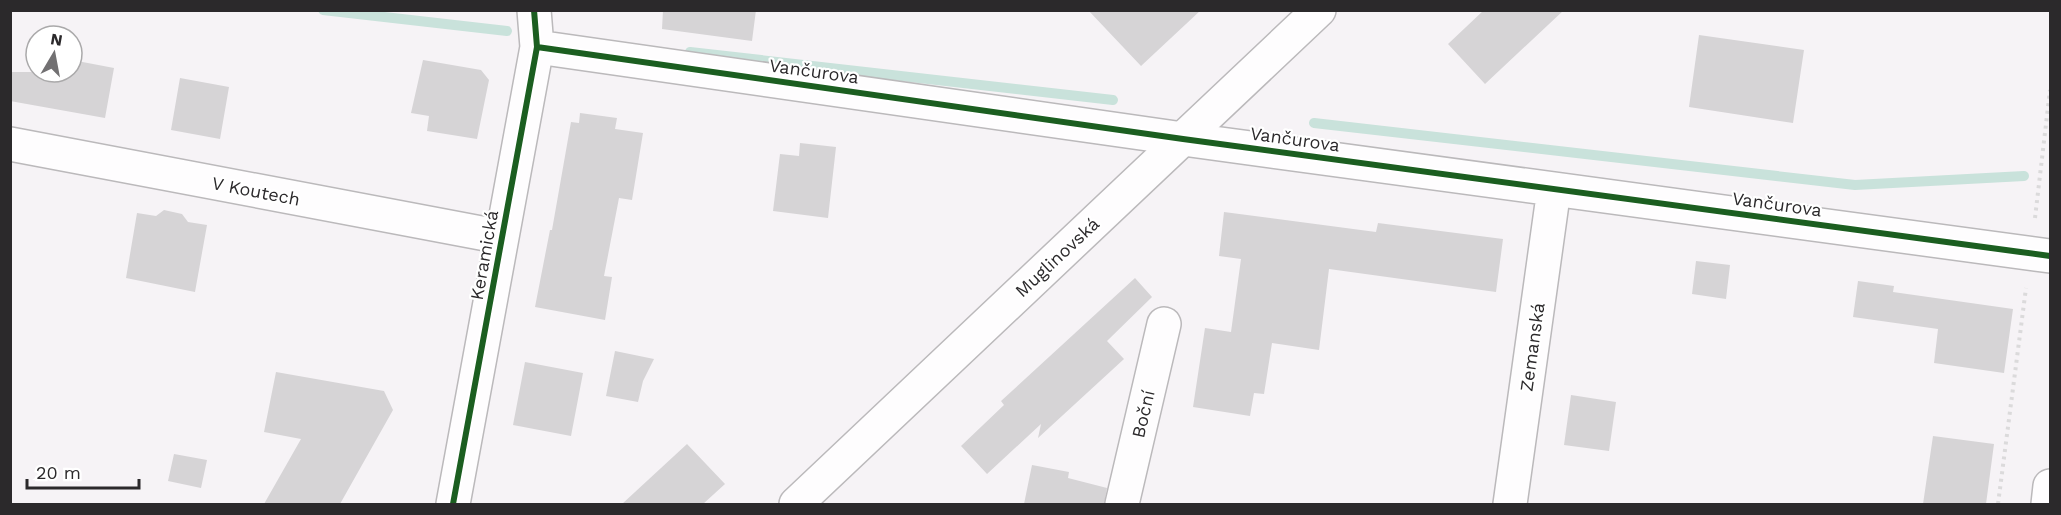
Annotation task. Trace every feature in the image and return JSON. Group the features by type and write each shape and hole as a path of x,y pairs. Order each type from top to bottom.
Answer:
{"street":[{"name":"Keramická","path":"453,504 537,48 534,10"},
{"name":"Muglinovská","path":"796,504 1319,10"},
{"name":"Vančurova","path":"537,48 1183,139 2040,255"},
{"name":"V Koutech","path":"10,144 502,237"},
{"name":"Zemanská","path":"1510,504 1554,189"},
{"name":"Boční","path":"1122,504 1164,324"},
{"path":"2048,504 2050,486"}],"path":[{"path":"1998,504 2040,255 2050,90"}],"building":[{"path":"663,10 756,10 752,41 662,29"},
{"path":"1088,10 1201,10 1141,66"},
{"path":"1484,10 1564,10 1485,84 1448,44"},
{"path":"1699,35 1804,50 1793,123 1689,107"},
{"path":"423,60 481,70 489,80 477,139 427,131 429,116 411,113"},
{"path":"84,62 114,68 105,118 10,101 10,72 24,72 24,84 84,84"},
{"path":"180,78 229,87 220,139 171,130"},
{"path":"580,113 617,118 615,129 643,133 632,200 619,198 604,276 612,277 605,320 535,307 550,230 552,230 571,122 579,123"},
{"path":"800,143 836,147 828,218 773,211 780,154 799,156"},
{"path":"164,210 182,214 188,222 207,225 195,292 126,278 137,213 156,216"},
{"path":"1224,212 1376,232 1378,223 1503,239 1496,292 1329,269 1319,350 1272,343 1264,394 1254,393 1250,416 1193,407 1205,328 1231,332 1241,259 1219,256"},
{"path":"1696,261 1730,265 1726,299 1692,294"},
{"path":"1135,278 1152,297 1107,341 1124,359 1038,438 1041,424 987,474 961,446 1004,405 1001,401"},
{"path":"1858,281 1894,286 1893,292 2013,309 2004,373 1934,363 1938,329 1853,317"},
{"path":"615,351 654,359 643,381 638,402 606,396"},
{"path":"525,362 583,373 571,436 513,425"},
{"path":"276,372 384,391 393,410 340,504 264,504 301,439 264,432"},
{"path":"1571,395 1616,402 1609,451 1564,445"},
{"path":"1933,436 1994,444 1986,504 1923,504"},
{"path":"687,444 725,484 703,504 622,504"},
{"path":"174,454 207,460 201,488 168,481"},
{"path":"1032,465 1069,472 1068,478 1107,488 1104,504 1024,504"}],"waterway":[{"path":"323,10 507,31"},
{"path":"690,52 1113,100"},
{"path":"1314,123 1855,185 2024,176"}],"cycle path":[{"path":"453,504 537,47 534,10"},
{"path":"537,47 1183,139 2050,256"}]}
